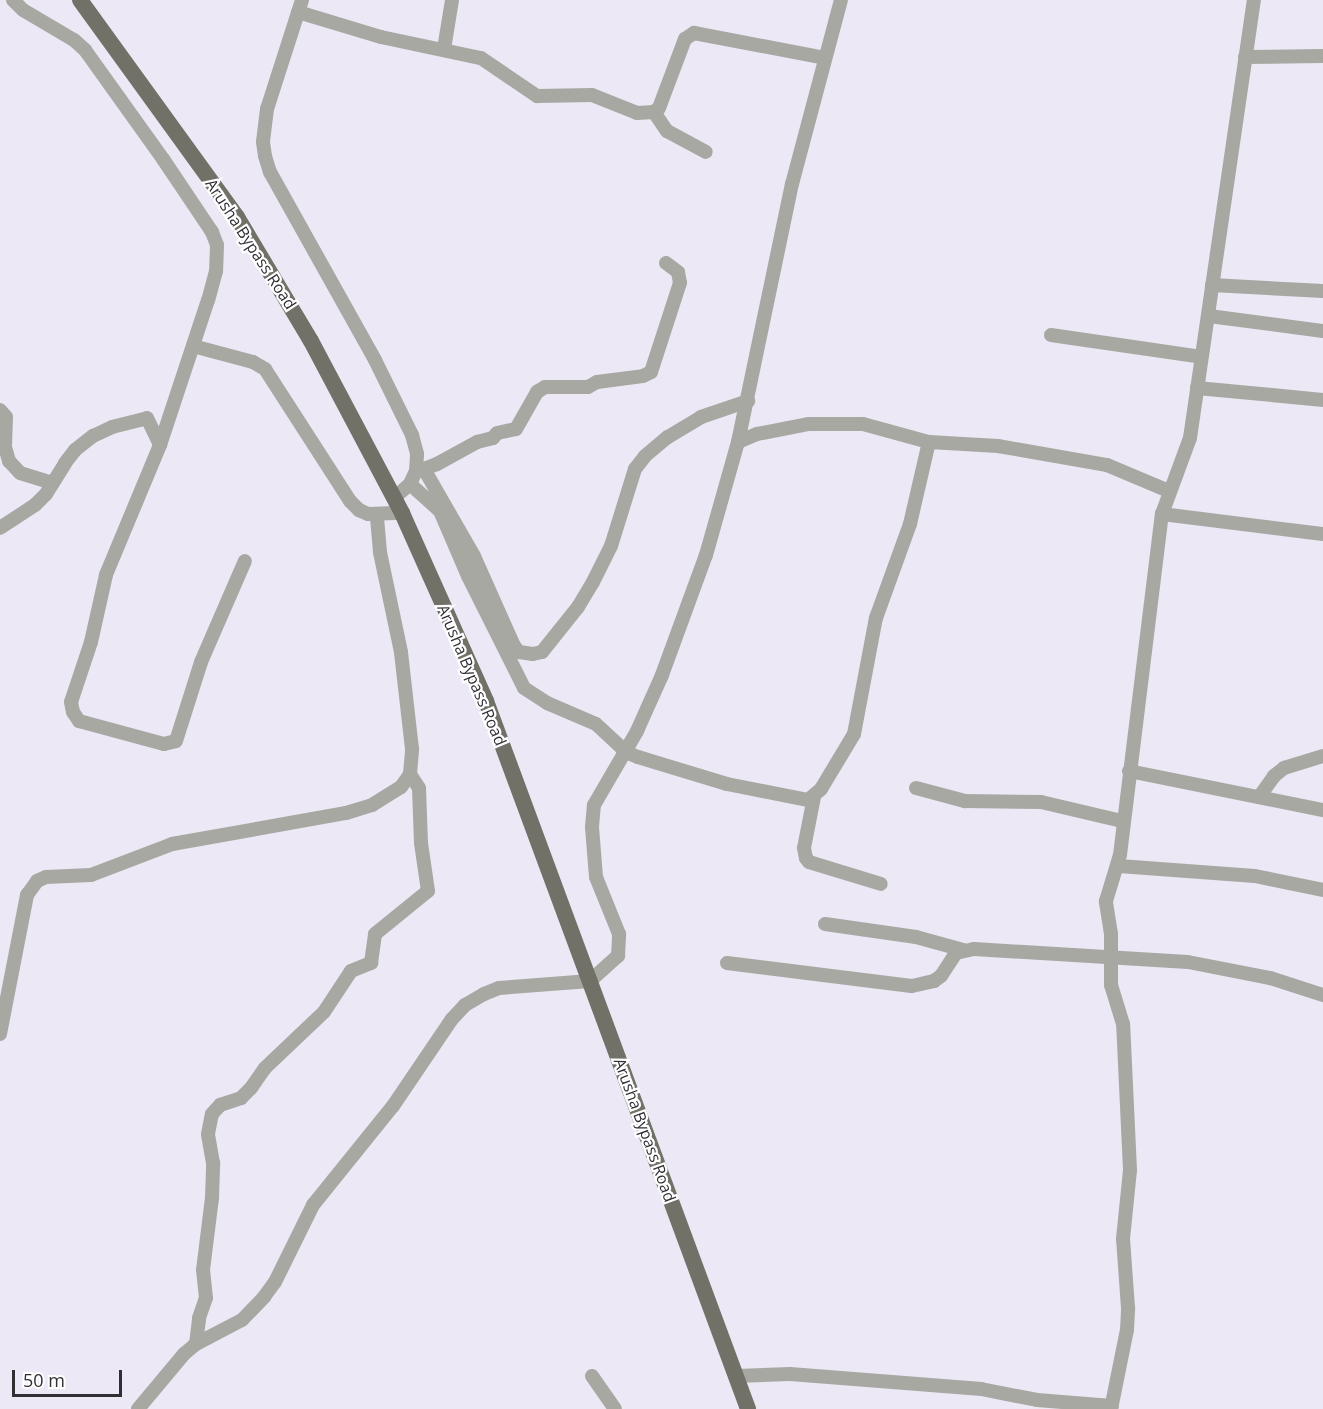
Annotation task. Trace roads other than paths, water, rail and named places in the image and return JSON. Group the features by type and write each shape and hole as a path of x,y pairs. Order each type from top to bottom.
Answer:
{"main road":[{"name":"Arusha Bypass Road","path":"80,0 237,217 311,341 398,505 486,701 748,1409"}],"street":[{"path":"13,0 22,10 74,40 85,50 212,232 217,245 216,272 160,445 106,574 91,642 71,702 73,712 79,721 164,744 176,741 201,662 245,561"},
{"path":"444,49 452,0"},
{"path":"138,1409 173,1365 196,1344 242,1320 264,1297 275,1282 313,1205 387,1114 452,1019 465,1005 484,993 499,988 590,981 613,962 620,951 616,925 596,877 592,815 600,793 626,752 662,675 706,555 748,401 792,184 842,0"},
{"path":"736,1376 790,1374 981,1389 1037,1400 1112,1408 1127,1330 1128,1308 1123,1239 1130,1170 1123,1024 1111,985 1112,958 1106,901 1119,867 1122,821 1162,514 1169,491 1187,450 1209,316 1254,0"},
{"path":"814,797 802,800 727,784 626,752 596,724 547,703 524,688 468,576 440,512 417,475 417,454 412,435 375,360 270,172 262,141 267,109 300,6 381,38 480,58 537,96 580,93 592,95 637,113 654,112 659,108 685,39 694,33 825,58"},
{"path":"1245,57 1323,56"},
{"path":"654,112 667,131 706,152"},
{"path":"193,346 253,362 265,369 350,501 359,510 377,515 398,505 417,475 477,442 493,438 497,433 516,429 537,392 544,387 588,387 597,382 643,376 651,372 680,283 678,272 666,263"},
{"path":"1212,285 1323,291"},
{"path":"1209,316 1323,331"},
{"path":"1051,335 1201,357"},
{"path":"1197,388 1323,400"},
{"path":"417,475 474,556 514,646 519,652 533,654 542,652 578,607 593,582 611,546 635,469 645,456 668,437 701,417 748,401"},
{"path":"0,410 6,417 5,447 9,461 25,476 53,483"},
{"path":"0,528 35,505 75,450 112,427 147,418 160,445"},
{"path":"738,442 757,434 789,428 834,423 863,424 929,442 998,446 1107,465 1169,491"},
{"path":"881,884 806,858 804,848 814,797 854,734 876,618 910,524 929,442"},
{"path":"1162,514 1323,534"},
{"path":"196,1344 199,1318 206,1298 203,1270 213,1173 208,1134 212,1114 220,1105 241,1098 251,1088 266,1068 324,1012 351,971 371,963 375,934 428,891 421,843 419,788 410,774 412,749 401,652 380,552 377,515"},
{"path":"1259,797 1274,776 1284,768 1323,756"},
{"path":"1129,771 1323,810"},
{"path":"0,1034 27,895 37,881 46,877 99,873 172,844 346,813 390,796 410,774"},
{"path":"916,788 965,801 1041,802 1122,821"},
{"path":"1119,867 1255,876 1323,890"},
{"path":"825,924 916,937 963,950 1169,960 1270,978 1323,995"},
{"path":"727,963 912,986 934,981 941,976 956,953 963,950"},
{"path":"592,1376 615,1409"}]}
